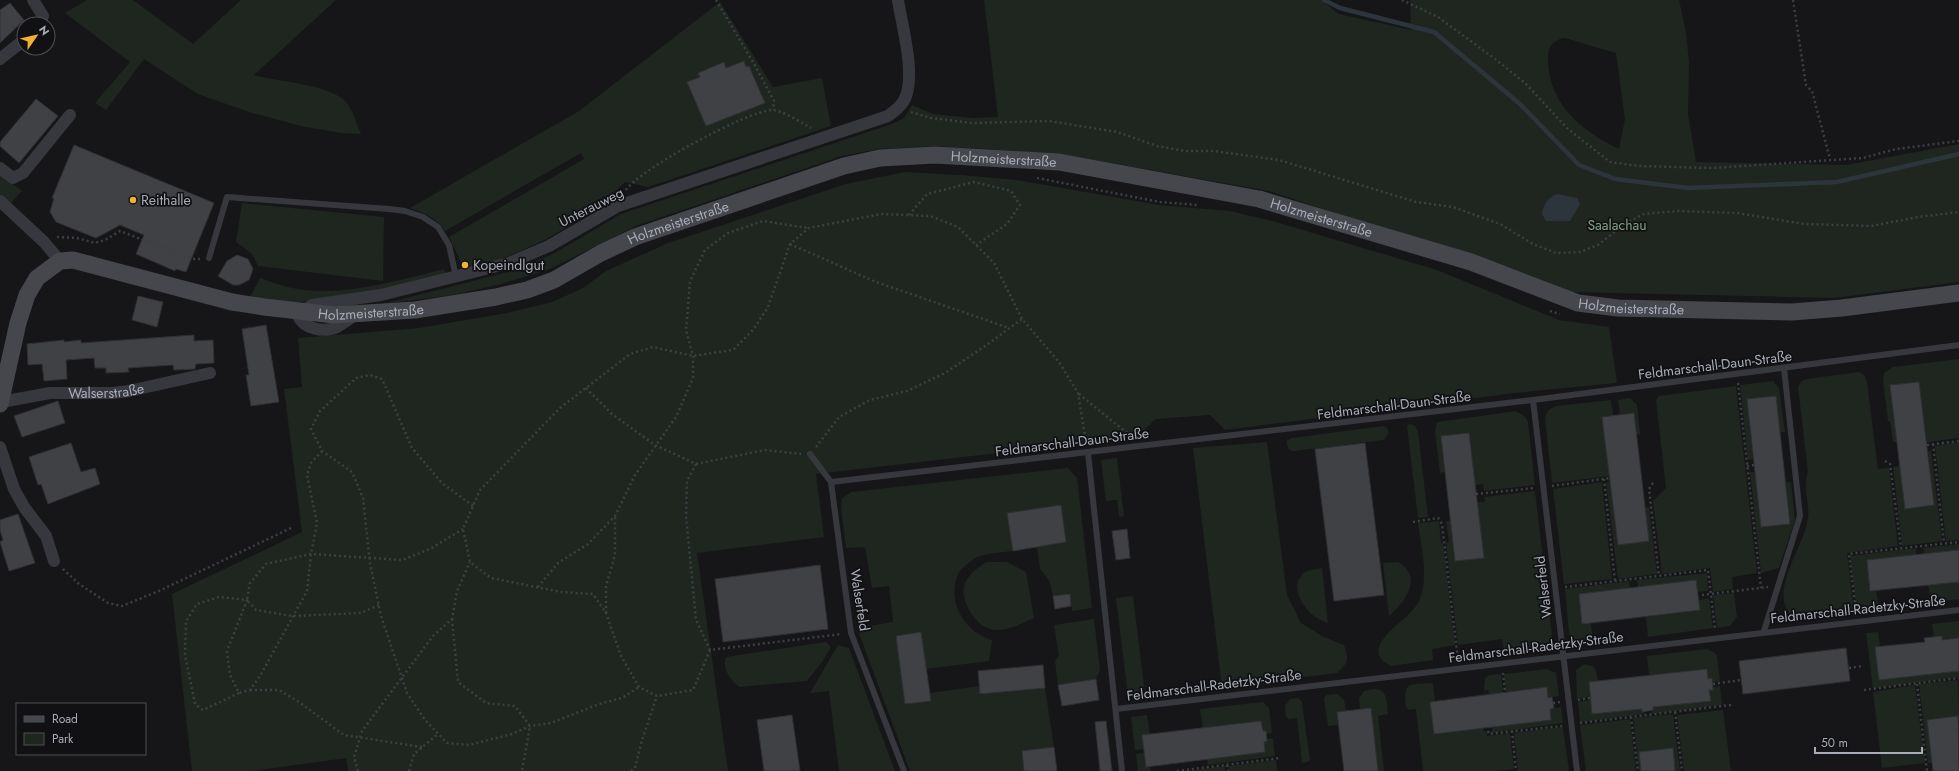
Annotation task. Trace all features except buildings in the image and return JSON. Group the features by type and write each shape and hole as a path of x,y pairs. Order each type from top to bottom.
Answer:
{"street":[{"path":"33,0 43,16"},
{"path":"898,0 908,61 909,80 906,95 898,109"},
{"path":"0,59 16,46"},
{"name":"Unterauweg","path":"300,313 312,306 381,295 492,268 527,256 549,246 618,206 888,116 898,109"},
{"path":"0,168 13,178 23,173 70,115"},
{"name":"Holzmeisterstraße","path":"60,261 73,260 232,302 300,313 334,315 415,310 496,297 527,290 554,280 602,253 635,237 844,166 880,158 935,155 1059,162 1259,199 1471,262 1578,303 1618,308 1792,312 1842,308 1959,293"},
{"path":"0,201 44,242 60,261"},
{"name":"Walserstraße","path":"60,261 38,278 27,295 18,323 0,403 50,393 112,393 129,391 210,373"},
{"path":"0,447 14,489 24,507 46,536 54,561"}],"lane":[{"path":"209,258 227,197 345,205 405,211 423,217 438,227 449,244 456,277"},
{"name":"Feldmarschall-Daun-Straße","path":"831,482 1533,400 1959,345"},
{"path":"1764,631 1800,516 1784,368"},
{"name":"Walserfeld","path":"1533,400 1577,771"},
{"path":"1088,453 1122,771"},
{"name":"Walserfeld","path":"810,454 831,482 851,633 904,771"},
{"name":"Feldmarschall-Radetzky-Straße","path":"1116,709 1764,631 1959,610"}],"path":[{"path":"716,0 753,62 774,101 773,110"},
{"path":"1402,0 1438,17 1495,58 1525,84 1568,129 1610,162 1639,166 1712,168 1863,158 1896,149 1959,140"},
{"path":"1793,0 1806,85 1812,91 1830,159"},
{"path":"898,109 931,118 972,123 1049,121 1117,132 1157,146 1185,151 1214,151 1279,160 1416,202 1453,207 1500,224 1533,244 1556,253 1580,252 1598,245 1626,223 1644,214 1677,211 1737,213 1804,224 1871,226 1918,217 1959,212"},
{"path":"618,206 627,188 660,164 722,128 747,117 773,110 828,136"},
{"path":"1035,178 1160,202 1206,206"},
{"path":"909,215 927,194 974,182 1012,191 1020,205 1007,224 976,246"},
{"path":"538,587 558,563 588,544 615,516 635,475 676,417 693,378 694,356 686,330 690,281 705,250 728,233 762,221 809,228 881,214 930,216 958,227 994,263 1022,319 1060,362 1078,394 1088,453"},
{"path":"238,693 230,676 227,651 247,600 250,583 266,564 311,554 402,560 430,549 463,529 480,490 560,408 630,354 653,347 694,356 733,350 753,330 768,307 790,244 809,228"},
{"path":"44,242 54,237 77,238 95,243 105,240 120,230 192,259 209,258"},
{"path":"790,244 876,282 1010,328"},
{"path":"1543,308 1564,315"},
{"path":"586,388 612,414 655,445 696,464 765,450 810,454 839,416 870,400 907,391 945,373 1022,319"},
{"path":"1737,374 1761,588"},
{"path":"473,506 442,483 412,448 382,379 370,375 356,378 320,411 311,429 322,450 352,472 363,498 369,557 379,605 407,693 425,720 447,744 468,745 512,734 530,726 551,723 599,704 622,698 639,687"},
{"path":"1078,394 1126,433 1146,446"},
{"path":"1927,445 1959,440"},
{"path":"1933,444 1944,544"},
{"path":"250,690 260,676 307,591 311,554 317,523 307,475 311,463 322,450"},
{"path":"1885,461 1890,464 1900,548"},
{"path":"470,562 491,578 561,592 593,594 606,613 621,656 639,687 657,696 693,690 710,650 696,620 686,516 687,481 696,464"},
{"path":"1747,466 1754,465"},
{"path":"1604,479 1615,581"},
{"path":"1654,483 1649,489 1659,576"},
{"path":"606,613 606,586 615,555 615,516"},
{"path":"1413,522 1438,518 1442,524 1459,668"},
{"path":"54,561 79,584 108,603 122,606 159,591 290,528"},
{"path":"463,529 470,562 457,591 452,619 458,682 486,703 515,706 530,726 522,771"},
{"path":"1857,622 1849,554 1959,542"},
{"path":"1555,588 1708,570 1716,637"},
{"path":"1702,595 1779,586"},
{"path":"379,605 361,613 292,616 256,610 247,600 219,597 197,604 186,622 185,656 195,704 203,710 238,693 250,690 279,690 299,702 344,735 359,739 385,741 422,747"},
{"path":"358,771 354,757 362,731 433,636 452,619"},
{"path":"710,650 851,633"},
{"path":"1502,663 1505,692"},
{"path":"1849,668 1862,666"},
{"path":"1864,690 1959,678"},
{"path":"1713,684 1741,680"},
{"path":"1917,684 1927,771"},
{"path":"631,771 635,768 642,740 657,696"},
{"path":"1488,731 1489,734 1731,706"},
{"path":"1675,712 1682,771"},
{"path":"1631,717 1638,771"},
{"path":"1512,731 1516,771"},
{"path":"409,771 414,754 438,734"},
{"path":"1177,771 1281,758"},
{"path":"1227,765 1228,771"}],"green space":[{"path":"87,0 133,0 193,44 241,0 336,0 254,75 315,87 337,95 348,104 361,134 341,133 301,126 249,112 198,94 144,59 106,110 95,103 130,62 65,13"},
{"name":"Saalachau","path":"984,0 1321,0 1339,14 1411,30 1410,0 1679,0 1686,32 1689,62 1688,114 1696,162 1846,165 1959,144 1959,282 1834,298 1570,292 1269,191 1060,154 935,146 879,149 842,156 636,226 550,269 501,284 453,295 383,304 512,271 553,254 621,214 892,124 904,118 912,105 933,114 973,118 998,117","holes":["1565,38 1616,53 1625,119 1619,149 1591,133 1568,112 1559,100 1553,87 1549,72 1548,55 1553,43"]},
{"path":"720,2 773,87 822,78 831,126 648,187 625,182 589,213 551,237 510,256 465,271 449,237 584,159 581,153 445,231 434,219 410,208 579,111"},
{"path":"905,172 1017,180 1159,205 1230,211 1276,222 1437,270 1559,320 1609,327 1617,383 1515,393 1225,430 1210,415 1156,419 1136,437 816,474 824,537 697,553 728,771 348,771 346,758 253,771 192,771 172,594 302,532 284,389 302,387 298,338 419,328 507,313 552,302 583,288 606,271 668,243 846,184"},
{"path":"0,174 22,191 10,204 0,195"},
{"path":"242,203 384,217 383,281 258,266 252,254 236,242"},
{"path":"444,269 446,275 380,291 311,301 290,303 250,297 260,278 298,289 322,291 375,286"},
{"path":"1959,359 1959,438 1927,442 1919,382 1890,385 1897,442 1893,442 1890,421 1888,421 1883,380 1884,373 1893,367"},
{"path":"1859,372 1865,376 1867,382 1878,469 1889,468 1898,546 1847,553 1854,611 1796,618 1787,609 1784,598 1788,571 1805,530 1808,518 1806,479 1808,472 1798,387 1801,382 1806,379"},
{"path":"1773,381 1779,388 1785,432 1780,432 1776,396 1747,399 1753,459 1748,460 1740,385"},
{"path":"1736,386 1757,573 1732,577 1733,589 1713,592 1710,568 1662,574 1653,501 1666,488 1656,400 1659,396"},
{"path":"1630,398 1637,405 1640,434 1636,435 1634,413 1620,414 1618,400"},
{"path":"1611,400 1613,415 1602,417 1610,476 1552,483 1545,419 1547,412 1556,406"},
{"path":"1516,411 1525,417 1528,422 1535,485 1484,491 1483,484 1475,485 1469,433 1441,436 1445,472 1440,473 1435,431 1437,422"},
{"path":"1410,424 1415,426 1418,432 1428,517 1418,518 1407,426"},
{"path":"1383,426 1387,428 1389,432 1384,440 1294,451 1289,450 1287,445 1287,440 1292,438"},
{"path":"1267,442 1287,595 1301,623 1322,636 1344,645 1347,660 1344,666 1337,673 1222,687 1193,448"},
{"path":"1959,442 1959,540 1946,541 1935,446"},
{"path":"1931,450 1942,541 1902,546 1893,467 1900,466 1905,509 1934,505 1928,451"},
{"path":"1117,458 1124,516 1119,517 1117,500 1106,501 1101,460"},
{"path":"1068,468 1077,478 1092,608 1072,611 1070,595 1053,596 1049,580 1040,569 1037,547 1066,542 1061,505 1007,513 1013,551 977,557 965,566 958,574 954,595 956,605 966,623 982,636 992,640 989,661 926,669 921,632 896,636 906,704 930,701 930,693 979,686 980,694 1045,688 1054,747 1022,751 1024,771 910,771 857,628 893,622 889,586 872,588 865,547 846,548 841,509 842,498 851,492"},
{"path":"1750,472 1755,472 1761,527 1790,524 1786,482 1791,482 1795,520 1779,568 1761,573"},
{"path":"1610,481 1618,545 1649,540 1645,508 1649,507 1657,574 1618,579 1606,482"},
{"path":"1602,482 1612,579 1564,584 1553,489"},
{"path":"1535,491 1552,635 1550,642 1539,647 1504,652 1502,639 1458,645 1446,543 1449,542 1446,521 1451,521 1455,561 1483,558 1477,502 1485,502 1484,497"},
{"path":"1439,521 1455,645 1432,649 1433,660 1391,666 1381,658 1379,650 1382,642 1415,607 1423,590 1424,562 1418,523"},
{"path":"1959,544 1959,550 1924,554 1923,548"},
{"path":"1916,548 1916,555 1867,560 1876,590 1879,609 1857,611 1850,556"},
{"path":"986,562 1007,562 1026,572 1034,618 1007,629 995,630 984,627 974,618 967,606 964,587 965,583 975,570"},
{"path":"1398,562 1406,568 1410,575 1411,582 1406,597 1389,616 1383,563"},
{"path":"1322,568 1328,623 1317,618 1306,608 1299,597 1297,585 1304,573"},
{"path":"1707,573 1708,591 1697,592 1696,580 1638,587 1637,580"},
{"path":"1629,581 1630,588 1591,623 1593,643 1577,644 1571,640 1565,589"},
{"path":"1959,582 1959,599 1936,602 1930,595 1928,585"},
{"path":"1734,593 1737,617 1730,626 1717,628 1713,595"},
{"path":"1133,596 1145,694 1128,696 1116,598"},
{"path":"1709,598 1713,628 1648,637 1646,617 1700,610 1699,600"},
{"path":"1094,619 1100,670 1096,679 1058,685 1055,661 1059,656 1054,625"},
{"path":"1959,621 1959,638 1942,640 1942,636 1934,637 1932,624"},
{"path":"1878,632 1880,647 1875,647 1879,680 1959,671 1959,677 1873,688 1866,633"},
{"path":"826,642 831,647 822,662 807,681 739,687 726,670 726,657"},
{"path":"838,645 849,648 895,771 839,771 829,691 810,693"},
{"path":"1707,649 1715,653 1717,656 1720,681 1713,682 1712,678 1708,679 1707,669 1649,675 1647,656"},
{"path":"1584,664 1594,667 1598,681 1589,682 1590,697 1577,699 1576,670"},
{"path":"1547,669 1556,673 1559,696 1548,698 1547,687 1506,692 1504,674"},
{"path":"1501,674 1503,693 1489,694 1488,690 1484,691 1485,679 1489,675"},
{"path":"1958,680 1959,724 1958,716 1927,720 1932,763 1928,763 1919,684"},
{"path":"1433,683 1435,701 1430,702 1434,734 1483,728 1483,731 1486,731 1487,736 1510,733 1514,769 1496,771 1423,771 1416,709 1409,710 1406,707 1405,692 1407,688 1414,684"},
{"path":"1915,685 1925,763 1882,768 1873,692"},
{"path":"1720,686 1722,705 1651,714 1653,707 1710,701 1709,690 1713,689 1713,687"},
{"path":"1374,689 1382,691 1386,697 1387,705 1388,714 1378,716 1384,771 1378,771 1371,708 1360,709 1359,698 1364,691"},
{"path":"1337,694 1344,700 1346,711 1337,712 1338,725 1328,726 1324,698 1327,695"},
{"path":"1298,698 1302,702 1310,761 1302,763 1297,718 1288,719 1286,716 1285,706 1290,699"},
{"path":"1591,700 1592,714 1642,709 1645,714 1580,722 1578,702"},
{"path":"1263,702 1269,708 1272,733 1267,734 1266,731 1263,731 1261,721 1203,728 1200,709"},
{"path":"1561,707 1563,723 1491,733 1493,727 1551,720 1550,709"},
{"path":"1723,710 1731,771 1684,771 1677,715"},
{"path":"1673,714 1680,771 1675,771 1673,749 1639,771 1633,718"},
{"path":"1147,715 1150,734 1142,735 1144,749 1135,750 1131,717"},
{"path":"1630,719 1636,771 1586,771 1580,725"},
{"path":"1563,727 1569,771 1518,771 1514,733"},
{"path":"1273,738 1275,756 1208,765 1207,759 1265,752 1264,742 1267,741 1267,739"},
{"path":"1144,753 1151,771 1138,771 1136,754"},
{"path":"1276,760 1277,771 1229,771 1229,766"},
{"path":"1225,766 1225,771 1189,771"}],"shaded area":[{"path":"1557,194 1577,198 1580,204 1570,221 1546,221 1542,214 1546,202"}],"waterway":[{"path":"1324,0 1340,8 1434,32 1520,104 1579,165 1615,179 1688,188 1837,182 1959,154"}],"place":[{"name":"Reithalle","path":"133,200"},
{"name":"Kopeindlgut","path":"465,265"}]}
